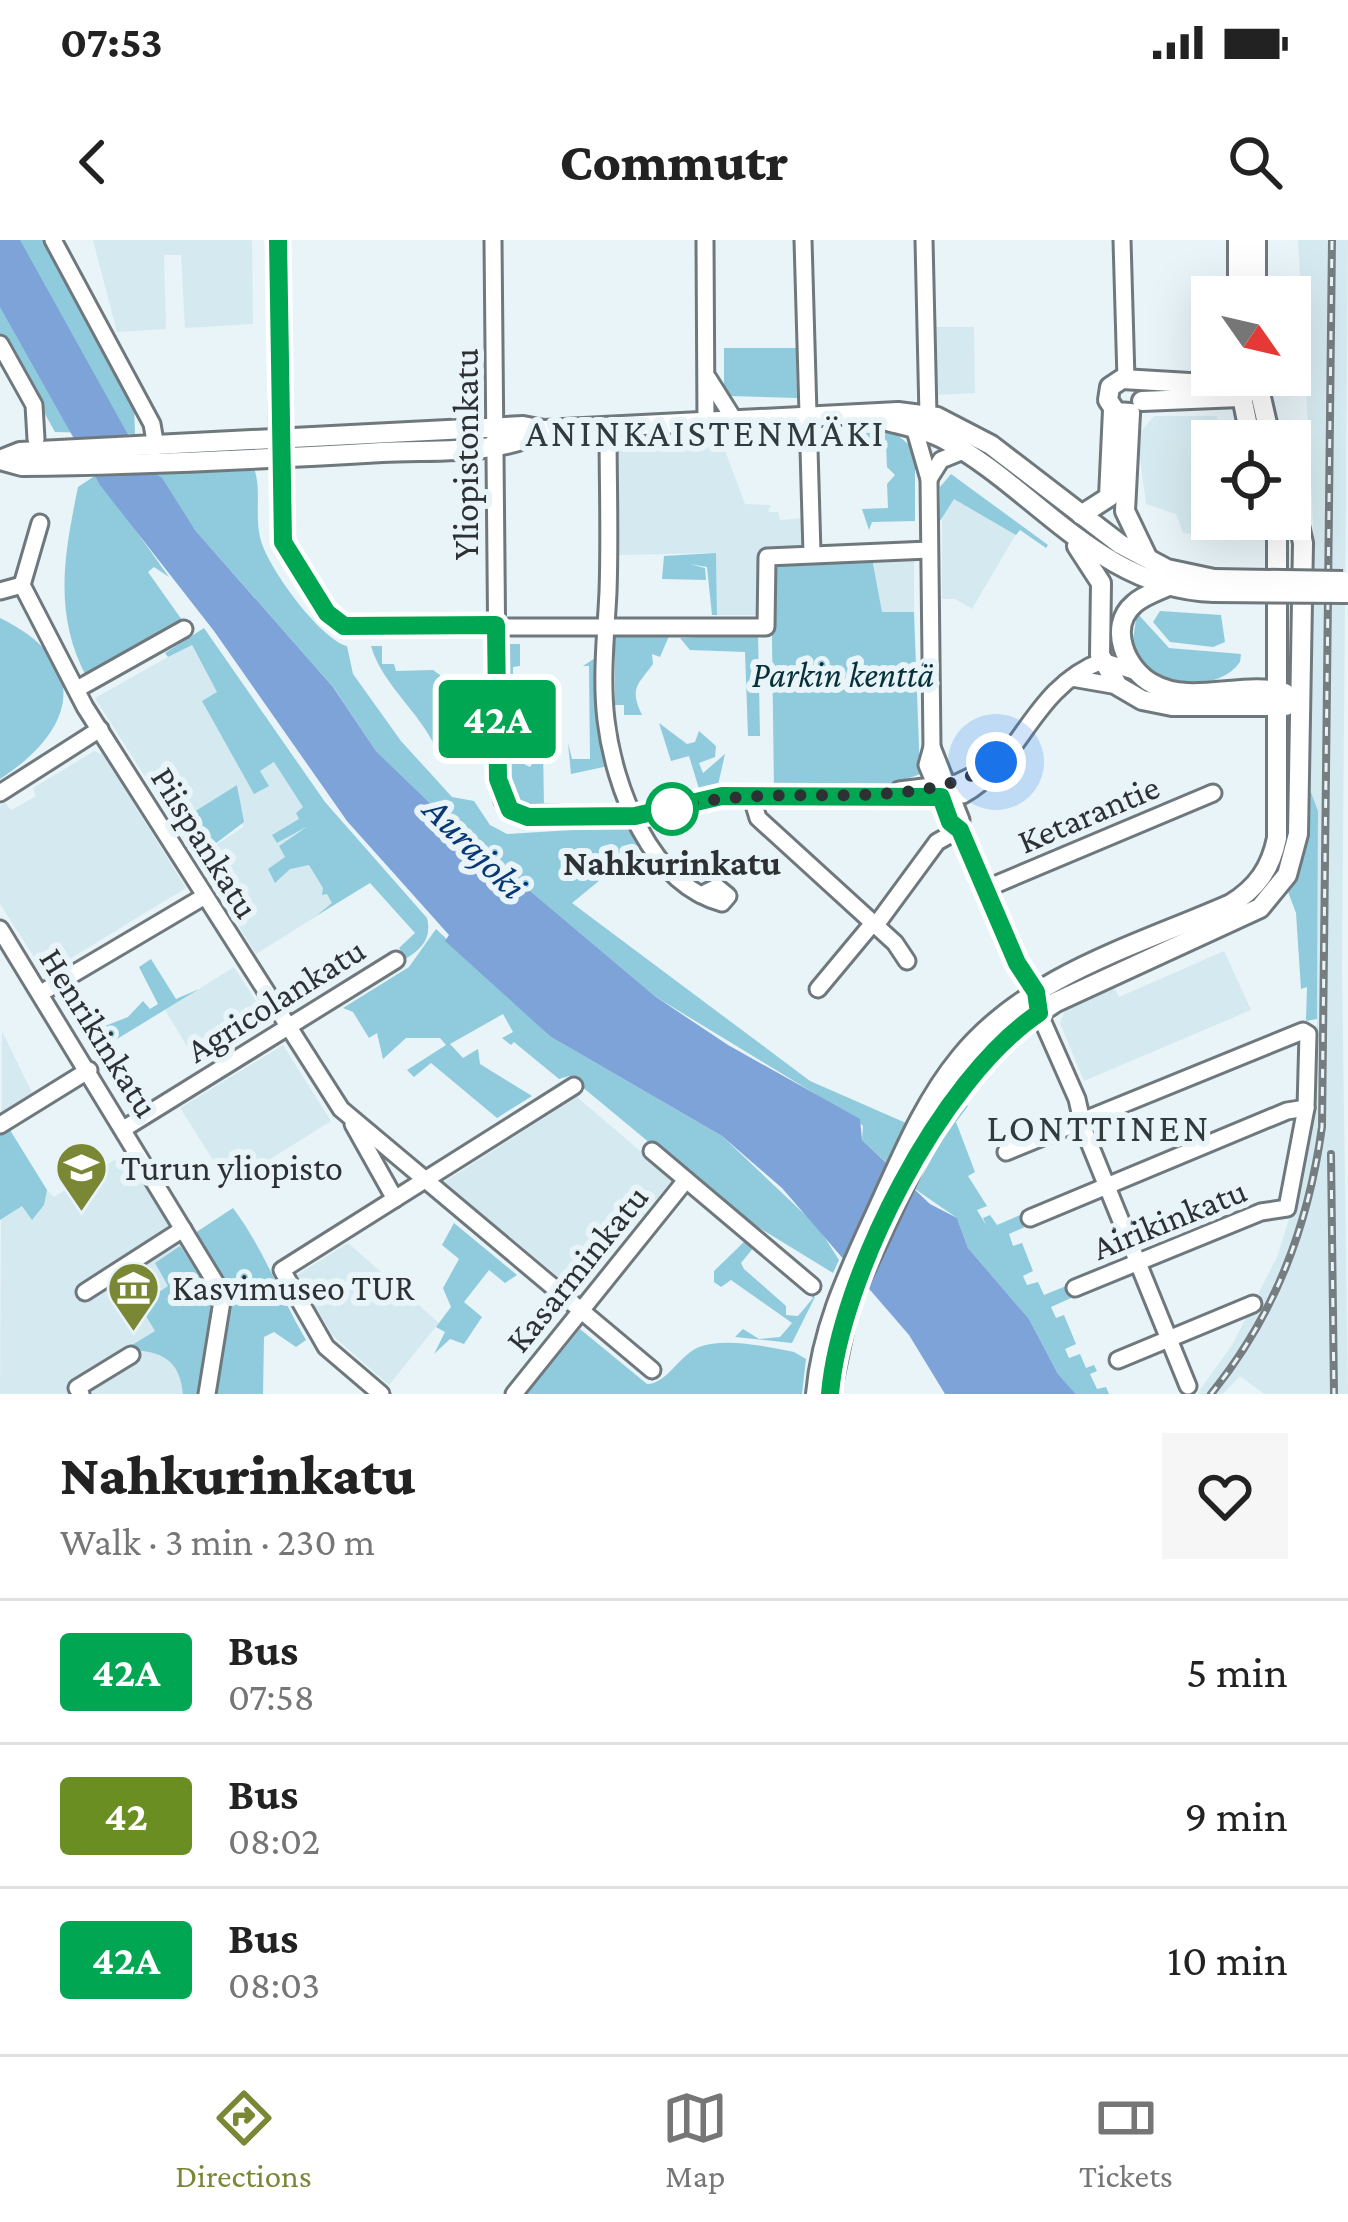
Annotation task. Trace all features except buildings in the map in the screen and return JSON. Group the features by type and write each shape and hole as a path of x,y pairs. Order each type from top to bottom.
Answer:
{"main road":[{"path":"278,240 280,449"},
{"path":"1238,240 1238,276"},
{"path":"1256,240 1256,276"},
{"path":"1130,397 1191,390"},
{"path":"1087,519 1109,496 1130,397"},
{"path":"1130,397 1128,525 1150,561"},
{"path":"0,460 20,452 83,458 706,422 869,416 921,421 973,433 1150,561 1214,585 1348,593"},
{"path":"921,421 1113,563 1168,586"},
{"path":"1063,528 1113,510 1126,491"},
{"path":"1063,528 1102,586 1102,661 1118,686 1150,703 1300,700"},
{"path":"816,1394 824,1340 912,1150 963,1054 1034,1001 1231,904 1255,886 1277,838 1277,540"},
{"path":"1034,1001 1242,919 1271,898 1287,875 1297,846 1302,540"},
{"path":"1279,700 1155,686 1137,672 1124,652 1122,622 1136,601 1168,586 1348,581"},
{"path":"830,1394 844,1298"}],"street":[{"name":"Yliopistonkatu","path":"494,240 498,779 510,810 528,817 635,816"},
{"path":"705,240 706,422"},
{"path":"803,240 812,554"},
{"path":"925,240 921,421 929,478 932,747 927,765 944,791 950,822 960,830 1034,1001 1189,1386"},
{"path":"1122,240 1121,328 1130,397"},
{"path":"60,243 152,424 155,452"},
{"path":"0,344 34,405 36,439"},
{"path":"706,376 735,421"},
{"path":"608,427 606,724 635,816 664,869 701,895"},
{"path":"280,449 285,549 331,618 348,627 766,627 766,557 929,550"},
{"path":"929,478 941,460 963,451"},
{"path":"0,591 22,585 40,524"},
{"name":"Piispankatu","path":"22,585 100,729 353,1122 652,1370"},
{"path":"79,688 184,629"},
{"path":"635,816 722,796 944,791 993,766 1052,691 1072,678 1102,661 1137,672"},
{"path":"1072,678 1118,686"},
{"path":"0,793 100,729"},
{"name":"Ketarantie","path":"985,889 1213,793"},
{"path":"751,795 758,818 874,924 907,961"},
{"path":"818,989 937,842 960,830"},
{"path":"41,993 205,896"},
{"name":"Henrikinkatu","path":"0,929 125,1128 225,1303 207,1394"},
{"name":"Agricolankatu","path":"125,1128 396,960"},
{"path":"1006,1152 1306,1032 1306,1108 1272,1117 1030,1218"},
{"path":"0,1125 88,1070"},
{"path":"381,1394 326,1347 282,1270 574,1086"},
{"name":"Airikinkatu","path":"1075,1288 1261,1211 1287,1208 1306,1108"},
{"name":"Piispankatu","path":"353,1122 356,1138 395,1199"},
{"path":"652,1151 812,1286"},
{"name":"Kasarminkatu","path":"514,1394 686,1180"},
{"path":"85,1292 183,1229"},
{"path":"1118,1360 1253,1304"},
{"path":"81,1394 77,1388 131,1355"}],"shaded area":[{"path":"93,240 252,240 253,324 185,328 181,255 164,255 166,329 117,332"},
{"path":"1298,240 1348,240 1342,968 1348,1394 1264,1394 1240,1376 1223,1394 1197,1394 1232,1345 1277,1257 1303,1175 1310,1126 1317,1019 1318,811 1310,788 1315,559 1306,396 1311,396 1311,276 1300,276"},
{"path":"935,327 974,327 975,393 937,395"},
{"path":"1154,416 1217,416 1217,420 1191,420 1191,534 1183,533 1176,514 1146,504 1137,436"},
{"path":"721,440 745,504 771,505 768,512 778,512 780,520 804,518 804,549 762,552 762,615 717,615 716,553 618,555 617,445"},
{"path":"942,488 1019,529 972,609 955,599 942,599"},
{"path":"914,555 914,612 882,613 872,558"},
{"path":"191,644 218,693 203,701 268,786 260,771 275,762 304,807 296,812 319,836 355,892 256,954 196,858 243,827 238,786 175,824 95,698"},
{"path":"94,751 103,755 186,888 45,974 0,904 0,806 5,803 11,810 36,796 33,788"},
{"path":"1224,951 1251,1010 1084,1081 1060,1023 1067,1005 1113,985 1119,997"},
{"path":"234,967 270,1023 199,1066 165,1010"},
{"name":"Turun yliopisto","path":"2,1031 34,1097 2,1117 47,1190 54,1197 126,1153 217,1302 199,1394 0,1394"},
{"path":"283,1045 331,1121 229,1185 180,1108"},
{"path":"577,1097 673,1179 578,1293 444,1182"},
{"path":"348,1243 439,1323 389,1385 333,1336 297,1275"}],"green space":[{"path":"0,240 47,240 134,405 135,434 55,432 0,333"},
{"path":"724,348 796,348 797,398 730,396 724,389"},
{"path":"894,432 915,450 915,521 872,522 869,530 862,509 888,508 887,484 895,475 887,467 886,443 865,443 865,433"},
{"path":"255,471 260,537 272,565 309,616 347,646 353,674 401,741 452,797 474,801 490,825 507,834 635,826 644,844 572,903 810,1081 906,1123 887,1163 862,1140 863,1126 853,1117 656,997 462,834 376,751 334,688 195,530 154,472"},
{"path":"951,474 1046,548 1020,530 1016,535 954,499 940,521 940,487"},
{"path":"96,475 169,577 154,567 148,572 182,620 87,678 69,631 64,584 78,487"},
{"path":"716,553 717,615 712,615 707,567 690,564 705,568 706,580 662,579 664,556"},
{"name":"Parkin kenttä","path":"872,558 882,612 914,612 920,774 883,788 774,790 771,565"},
{"path":"1160,611 1221,615 1225,642 1213,647 1170,642 1153,622"},
{"path":"1137,613 1169,648 1241,654 1240,662 1215,680 1167,677 1140,659 1132,646"},
{"path":"0,618 29,635 49,655 60,675 63,696 46,739 0,779"},
{"path":"204,628 325,802 427,918 424,942 405,959 399,948 415,933 370,883 316,916 332,903 327,894 322,895 323,888 309,865 290,869 275,883 268,869 285,857 279,846 308,826 277,843 272,835 299,819 296,813 303,807 274,762 260,771 269,786 254,794 202,701 217,692 192,645 168,657 165,653"},
{"path":"758,634 760,736 748,736 745,652 690,650 680,638"},
{"path":"669,636 660,657 652,654 653,664 637,687 642,715 624,715 624,705 615,705 615,637"},
{"path":"510,644 520,644 520,666 513,667 512,758 530,767 543,748 544,807 523,804 512,792"},
{"path":"371,646 382,646 382,664 394,664 396,671 433,670 440,675 443,754 456,756 452,762 440,759"},
{"path":"601,654 613,765 571,774 568,743 572,759 590,759 589,666 583,666"},
{"path":"659,723 687,744 695,742 699,731 716,746 715,757 699,763 703,773 725,754 718,785 700,792 689,756 671,761"},
{"path":"1305,776 1318,811 1317,1019 1306,1021 1307,987 1301,989 1296,913 1287,889 1305,849"},
{"path":"237,785 244,822 203,853 215,871 211,882 175,824"},
{"path":"436,929 551,1037 722,1136 818,1227 839,1260 833,1273 732,1211 569,1076 559,1079 514,1042 511,1045 502,1038 513,1032 503,1014 450,1044 463,1058 478,1049 480,1064 532,1096 497,1118 431,1063 414,1077 407,1070 446,1045 440,1038 406,1038 383,1059 377,1033 369,1038 353,1012 343,1008 409,967"},
{"path":"151,959 176,999 199,989 94,1053 82,1035 128,1017 143,1001 150,1009 158,1004 139,967"},
{"path":"962,1103 968,1106 956,1122 975,1172 968,1176 987,1206 977,1210 986,1225 983,1218 990,1215 997,1225 1027,1212 1034,1223 1009,1234 1013,1246 1022,1243 1033,1271 1023,1276 1027,1285 1038,1282 1044,1295 1066,1286 1071,1298 1051,1307 1056,1318 1064,1315 1076,1344 1065,1349 1069,1358 1080,1354 1086,1368 1094,1365 1097,1371 1090,1374 1097,1389 1106,1387 1109,1394 1076,1394 1058,1374 1029,1319 968,1248 957,1218 915,1189"},
{"path":"0,1114 47,1190 44,1205 32,1220 22,1206 0,1220"},
{"path":"233,1208 306,1340 296,1347 274,1332 264,1337 263,1394 214,1394 230,1302 192,1235"},
{"path":"454,1223 517,1275 505,1283 489,1270 464,1302 482,1317 464,1344 450,1339 434,1354 445,1332 436,1327 451,1307 443,1288 459,1259 442,1245"},
{"path":"746,1240 754,1247 741,1263 744,1269 786,1306 786,1315 798,1316 813,1298 810,1293 815,1297 792,1343 735,1337 743,1329 759,1339 780,1337 792,1323 731,1280 721,1287 714,1282 714,1271"},
{"path":"180,1246 217,1302 199,1394 183,1394 179,1374 170,1362 132,1345 155,1331 146,1316 129,1326 123,1316 168,1286 155,1263"},
{"path":"580,1329 647,1384 661,1379 692,1351 710,1344 794,1352 806,1359 802,1394 527,1394"}],"water":[{"name":"Aurajoki","path":"0,240 20,240 146,467 162,478 195,530 333,687 376,751 462,834 511,869 530,891 656,997 728,1045 860,1119 862,1140 930,1204 957,1218 968,1248 1029,1319 1058,1374 1076,1394 945,1394 909,1335 782,1188 722,1136 551,1037 445,941 449,935 347,821 214,631 100,485 0,307"}],"railway":[{"path":"1211,1394 1253,1333 1285,1268 1308,1200 1322,1127 1332,240"},
{"path":"1331,1154 1334,1394"}],"bus line":[{"name":"42A","path":"278,240 278,410 285,549 331,618 344,626 496,625 498,779 510,810 528,817 635,816 722,796 892,793 941,797 950,822 960,830 1017,963 1024,967 1036,992 1039,1013 984,1058 923,1145 844,1315 830,1394"}],"place":[{"name":"Nahkurinkatu","path":"672,809"},
{"name":"Turun yliopisto","path":"82,1213"},
{"name":"Kasvimuseo TUR","path":"133,1333"}],"district":[{"name":"ANINKAISTENMÄKI","path":"706,432"},
{"name":"LONTTINEN","path":"1099,1127"}],"route":[{"path":"672,809 722,796 892,793 963,781 996,762"}]}
